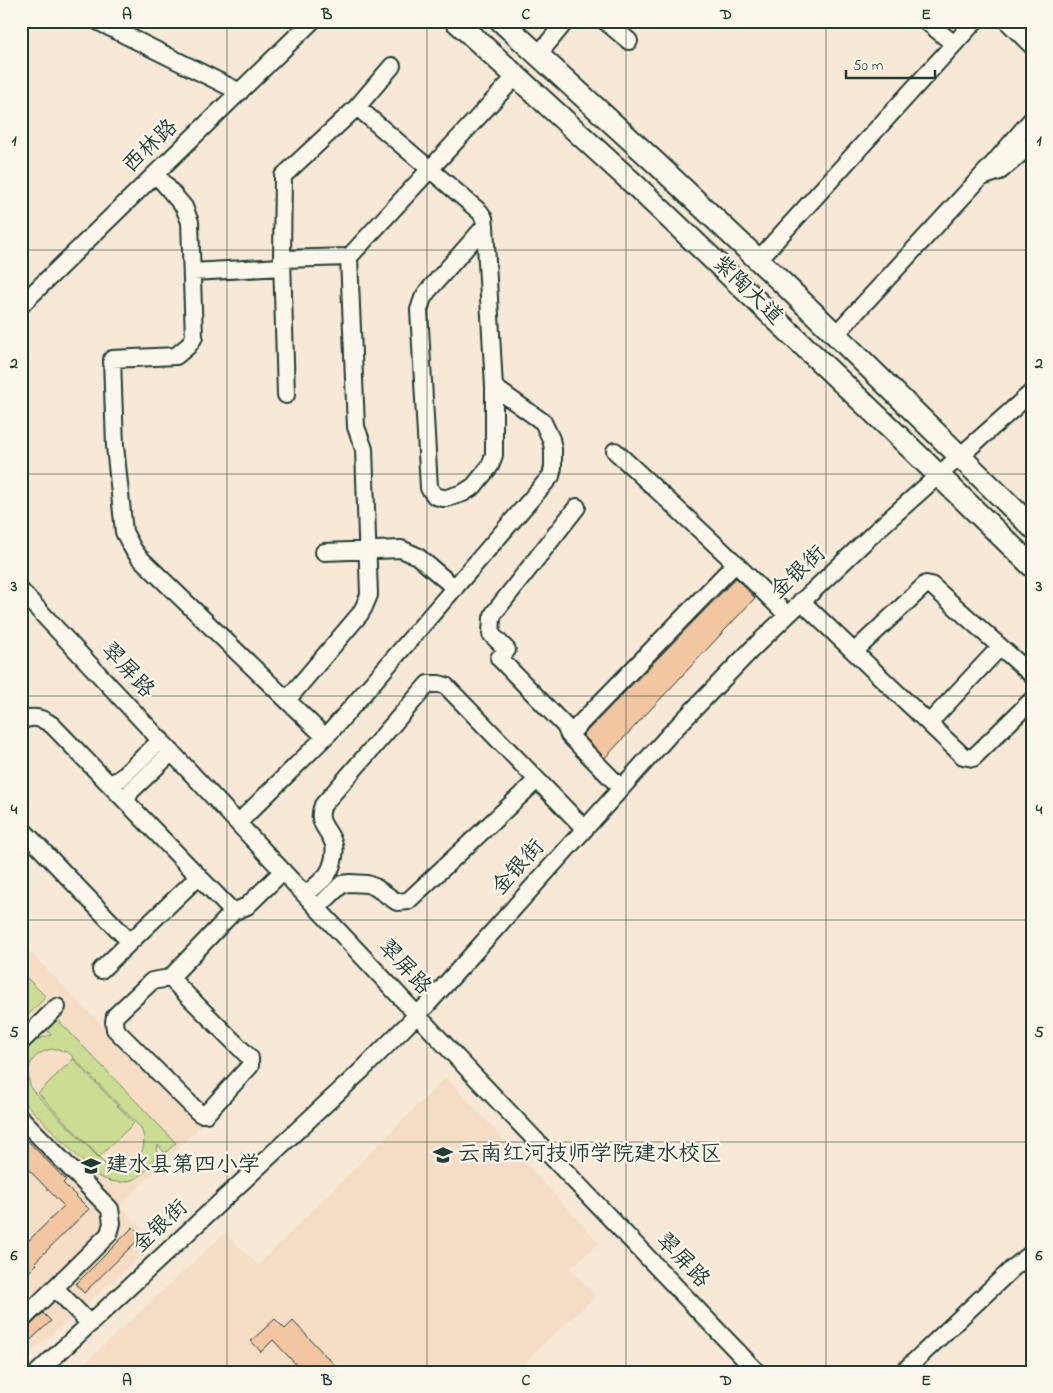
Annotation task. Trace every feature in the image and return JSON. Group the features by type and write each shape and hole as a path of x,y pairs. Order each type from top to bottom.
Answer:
{"main road":[{"name":"紫陶大道","path":"456,21 636,186 1032,566"},
{"name":"紫陶大道","path":"501,21 657,164 836,334 1032,527"}],"street":[{"path":"97,21 240,92"},
{"name":"西林路","path":"21,305 312,21"},
{"path":"538,55 566,21"},
{"path":"926,21 954,44"},
{"path":"758,260 975,21"},
{"path":"1007,21 1032,46"},
{"path":"611,23 629,40"},
{"path":"286,395 282,263 283,176 357,107 392,66"},
{"path":"192,272 349,257 516,76"},
{"path":"357,107 480,212 484,218 494,387 494,455 490,466 474,486 463,493 443,498 435,496 429,488 420,310 423,298 427,292 484,226"},
{"path":"836,334 1032,119"},
{"path":"978,179 1000,171 1032,144"},
{"path":"156,174 184,207 189,217 194,337 188,346 176,356 112,359 115,446 124,532 139,557 325,737"},
{"path":"286,700 364,608 368,595 364,449 356,427 349,257"},
{"path":"238,823 325,737 551,476 553,449 551,439 543,422 494,387"},
{"name":"金银街","path":"38,1372 361,1071 417,1015 690,712 801,601 877,530 1032,392"},
{"path":"615,451 788,614"},
{"path":"576,507 494,613 491,634 508,650 499,658 565,726 569,735 622,788"},
{"path":"324,552 401,548 417,556 455,588"},
{"path":"569,735 736,563"},
{"path":"854,652 926,584 931,585 1032,675"},
{"name":"翠屏路","path":"21,591 417,1015 757,1372"},
{"path":"801,601 963,756 973,758 1032,700"},
{"path":"928,723 1000,647"},
{"path":"305,895 326,876 332,863 334,845 320,818 323,805 428,684 446,686 585,829"},
{"path":"21,721 33,717 52,724 233,912"},
{"path":"110,784 167,746"},
{"path":"126,800 167,746"},
{"path":"317,908 342,884 350,883 367,884 397,902 408,901 537,780"},
{"path":"21,828 130,942"},
{"path":"170,978 250,1058 250,1066 206,1114 201,1114 197,1111 114,1029 115,1016 152,982 170,978 233,912 247,906 283,871"},
{"path":"102,970 199,876"},
{"path":"21,1042 57,1007"},
{"path":"21,1118 110,1209 112,1216 109,1234 21,1321"},
{"path":"903,1372 1032,1252"},
{"path":"55,1288 90,1324"}],"shaded area":[{"name":"建水县第四小学","path":"21,943 201,1126 120,1206 156,1243 21,1361"},
{"name":"云南红河技师学院建水校区","path":"446,1077 599,1243 570,1269 596,1296 514,1372 75,1372 225,1233 258,1265"}],"green space":[{"path":"21,972 46,997 21,1022"},
{"path":"55,1017 176,1143 165,1153 158,1145 150,1166 144,1173 127,1181 117,1182 106,1180 96,1175 21,1099 21,1054 34,1042 51,1035 45,1027","holes":["58,1049 69,1053 141,1128 144,1138 141,1154 130,1165 113,1167 104,1163 32,1090 28,1076 34,1058 45,1051"]},
{"path":"73,1059 134,1123 99,1157 38,1093"}],"building":[{"path":"736,578 755,598 605,758 583,735"},
{"path":"21,1134 66,1180 63,1183 89,1209 35,1262 37,1264 26,1275 21,1269 21,1248 64,1206 21,1162"},
{"path":"133,1227 142,1236 84,1293 76,1284"},
{"path":"43,1313 51,1321 21,1349 21,1331 28,1328"},
{"path":"275,1319 285,1329 293,1321 341,1372 303,1372 273,1340 261,1352 251,1341"}],"place":[{"name":"云南红河技师学院建水校区","path":"443,1155"},
{"name":"建水县第四小学","path":"91,1166"}]}
